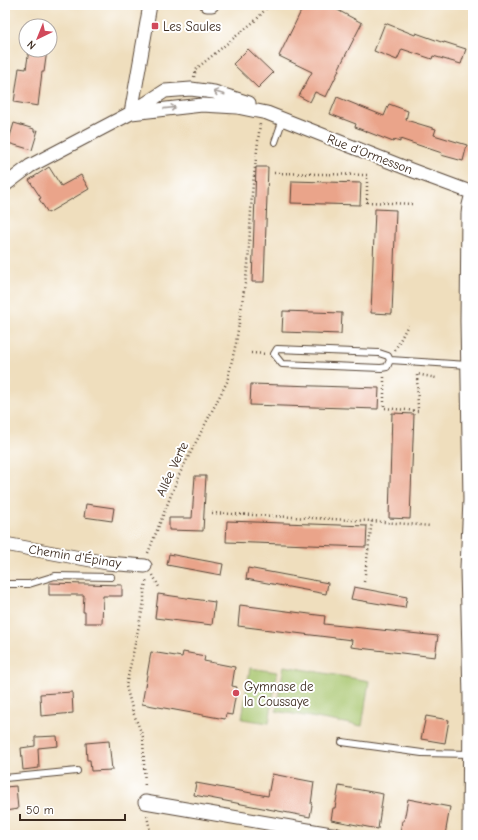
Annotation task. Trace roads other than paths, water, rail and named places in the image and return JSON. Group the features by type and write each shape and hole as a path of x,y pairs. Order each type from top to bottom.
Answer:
{"street":[{"path":"131,113 150,5"},
{"path":"207,5 212,5"},
{"name":"Rue d'Ormesson","path":"5,185 30,166 131,113 165,91 192,89 214,92 259,106 267,113"},
{"name":"Rue d'Ormesson","path":"131,113 202,105 237,107 267,113 473,193"},
{"path":"469,835 471,684 468,568 471,383 468,365 467,321 468,214 473,193"},
{"name":"Chemin d'Épinay","path":"5,544 147,569"},
{"path":"145,802 337,835"}],"lane":[{"path":"275,142 283,119"},
{"path":"393,360 387,367 282,364 274,354 277,349 379,353 388,356 393,360 468,365"},
{"path":"5,584 29,584 55,576 111,577"},
{"path":"342,742 422,753 471,754"},
{"path":"5,778 77,771"}],"place":[{"name":"Les Saules","path":"155,26"},
{"name":"Gymnase de la Coussaye","path":"236,693"}]}
